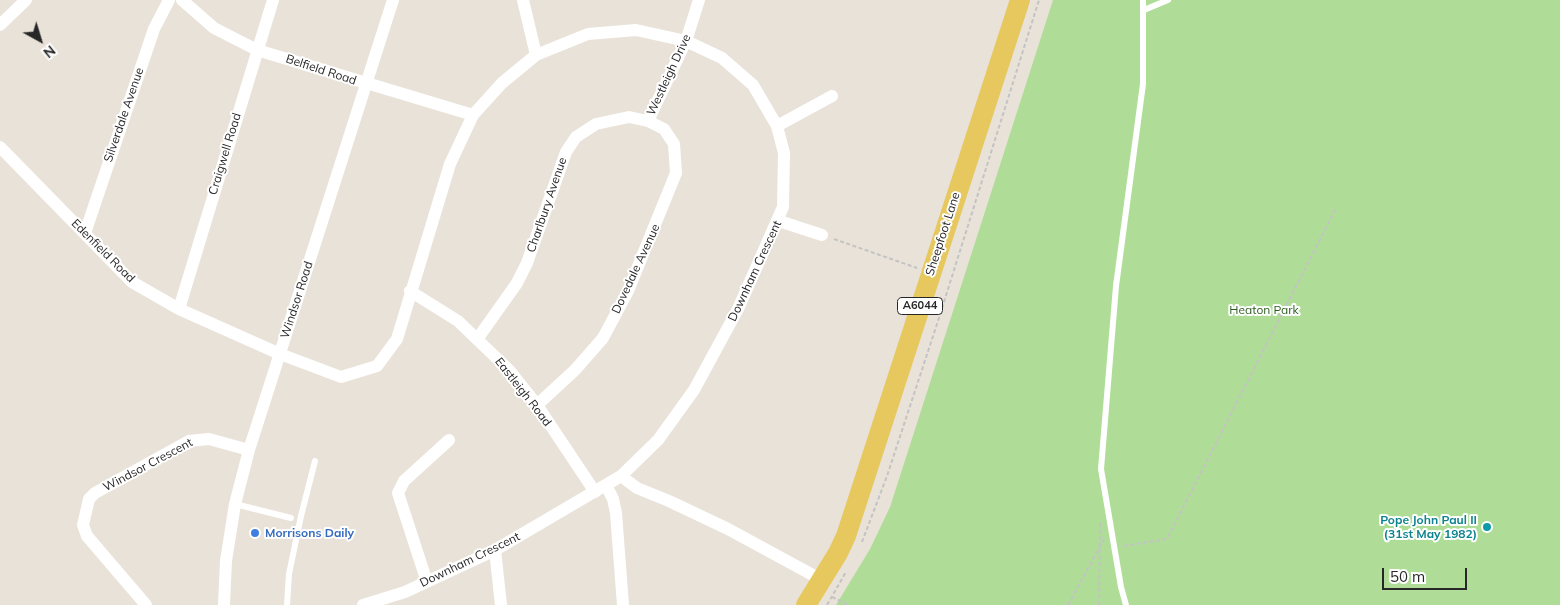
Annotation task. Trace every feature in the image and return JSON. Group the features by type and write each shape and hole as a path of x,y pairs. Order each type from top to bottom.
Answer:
{"main road":[{"name":"Sheepfoot Lane","path":"821,595 846,536 1020,0"}],"street":[{"path":"0,25 26,0"},
{"name":"Silverdale Avenue","path":"85,233 154,29 168,0"},
{"name":"Belfield Road","path":"182,0 214,28 257,50 368,85 473,115"},
{"name":"Craigwell Road","path":"179,309 273,0"},
{"name":"Windsor Road","path":"224,605 226,561 235,504 249,450 368,85 393,0"},
{"path":"523,0 536,55"},
{"name":"Westleigh Drive","path":"648,121 686,41 699,0"},
{"name":"Downham Crescent","path":"280,354 341,377 377,366 397,339 450,164 473,115 502,83 536,55 588,34 636,30 686,41 722,58 752,85 777,126 784,153 783,207 779,221 738,309 694,390 658,440 621,476 496,550 427,582 363,605"},
{"path":"777,126 832,96"},
{"name":"Charlbury Avenue","path":"478,338 517,283 527,263 566,152 576,137 585,129 614,119 629,117 648,121"},
{"name":"Dovedale Avenue","path":"536,405 575,370 603,338 628,291 653,235 676,173 677,156 670,136 664,129 648,121"},
{"name":"Edenfield Road","path":"0,147 132,282 179,309 280,354"},
{"path":"779,221 822,235"},
{"name":"Eastleigh Road","path":"410,291 458,321 478,338 509,370 600,488 613,500 616,513 622,605"},
{"name":"Windsor Crescent","path":"146,605 87,536 83,525 83,516 89,499 95,493 189,441 208,439 249,450"},
{"path":"427,582 398,493 404,481 449,440"},
{"path":"621,476 637,488 670,501 728,529 821,595"},
{"path":"496,550 501,605"}],"lane":[{"path":"1126,605 1101,470 1116,286 1143,84 1143,0"},
{"path":"1144,10 1168,0"},
{"path":"287,605 295,545 315,461"},
{"path":"235,504 291,518"}],"path":[{"path":"858,548 886,476 937,324 1039,0"},
{"path":"1114,548 1167,539 1336,208"},
{"path":"822,235 931,272"},
{"path":"1099,605 1100,518"},
{"path":"1068,605 1111,526"},
{"path":"849,605 821,595 850,564"}],"green space":[{"name":"Heaton Park","path":"1053,0 1560,0 1560,605 836,605 870,549 890,507"}],"place":[{"name":"Pope John Paul II (31st May 1982)","path":"1487,527"},
{"name":"Morrisons Daily","path":"255,533"}]}
